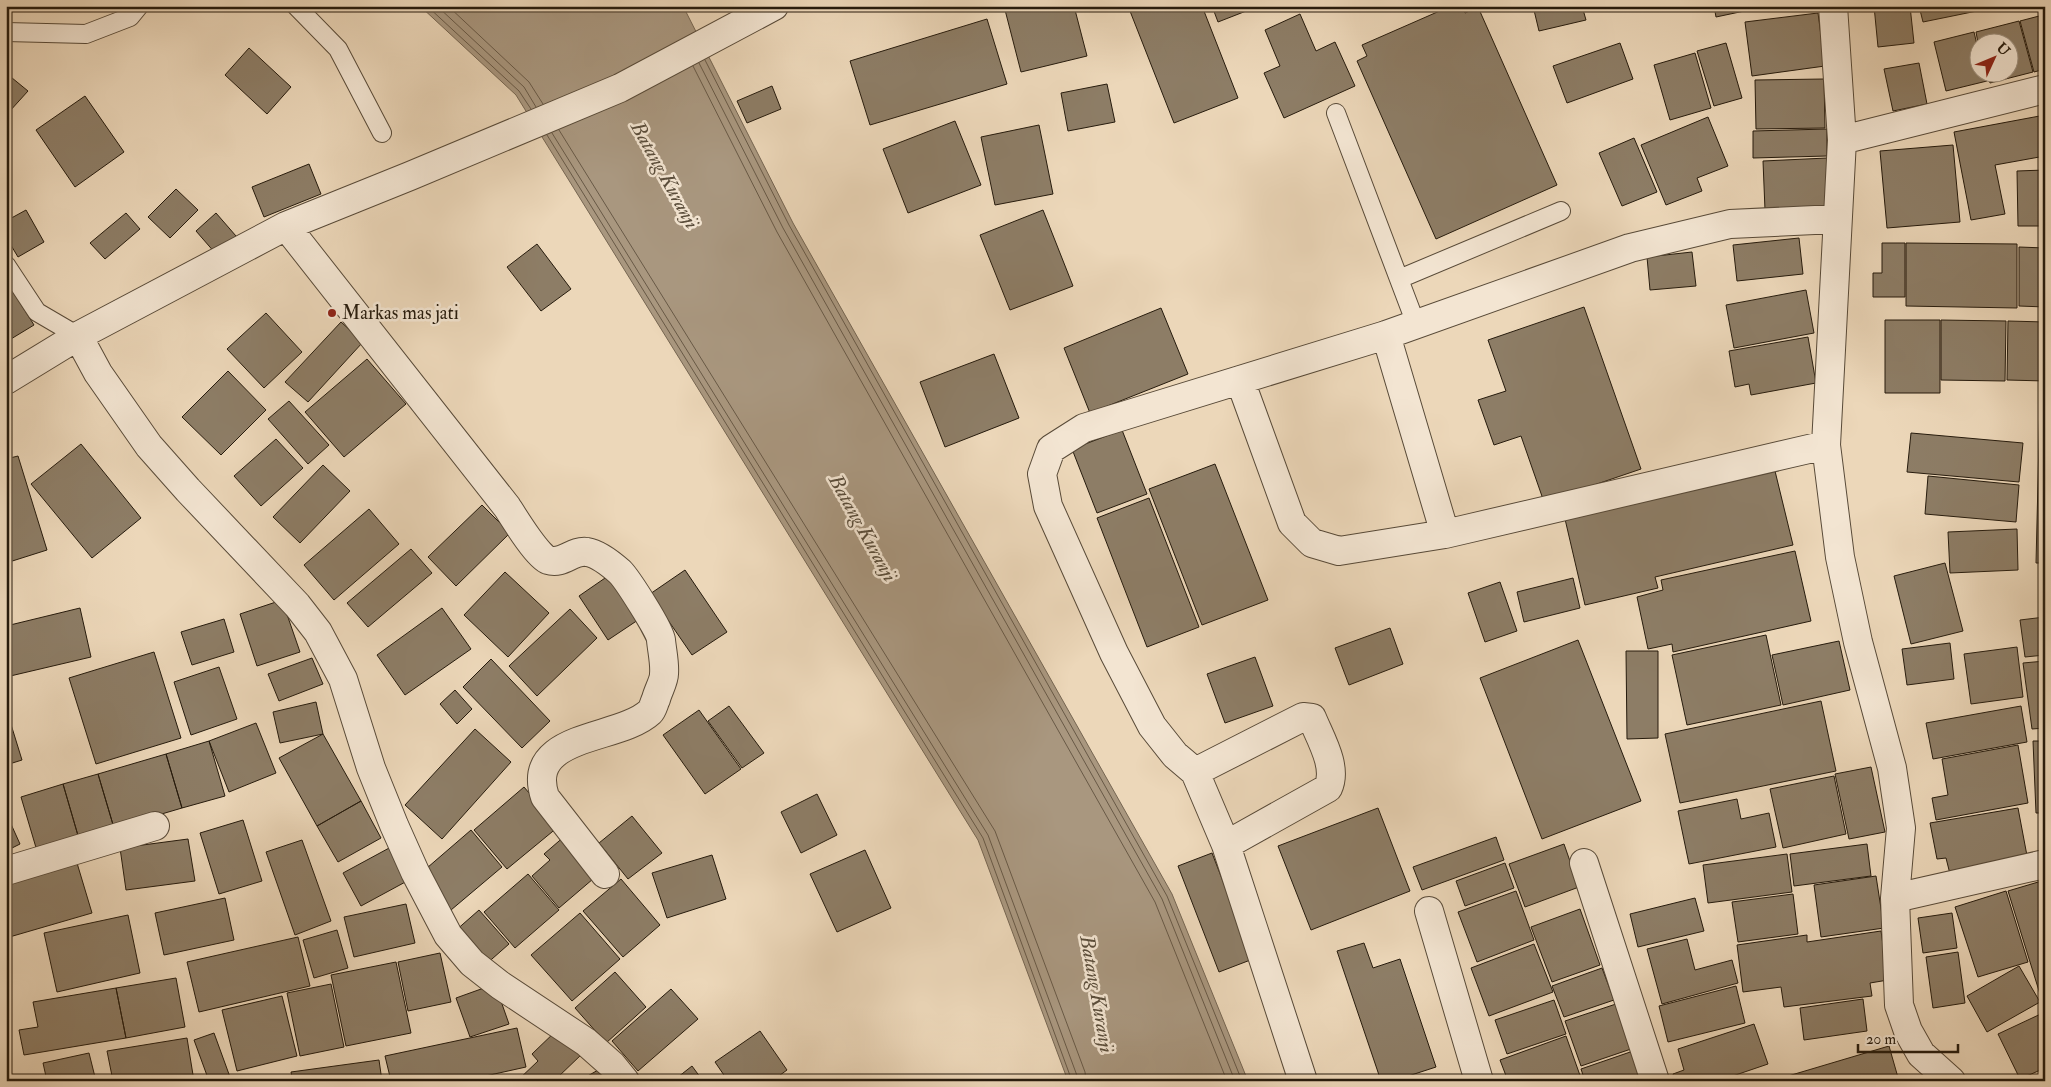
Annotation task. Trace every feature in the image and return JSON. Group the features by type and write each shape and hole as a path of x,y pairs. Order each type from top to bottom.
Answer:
{"street":[{"path":"6,380 78,336 286,226 620,88 774,6"},
{"path":"1833,6 1842,140 1836,219 1826,445 1840,557 1858,642 1892,768 1901,828 1895,898 1899,1005 1908,1031 1921,1054 1951,1081"},
{"path":"1842,140 2045,89"},
{"path":"1303,1081 1226,845 1195,772 1175,755 1147,718 1114,653 1048,506 1042,474 1051,449 1084,428 1386,335 1630,248 1730,224 1836,219"},
{"path":"286,226 507,507 535,548 547,560 559,562 577,552 589,552 600,557 621,573 660,634 664,675 651,712 633,722 578,741 552,756 544,764 541,773 545,796 606,874"},
{"path":"1386,335 1445,534"},
{"path":"78,336 98,373 149,446 297,605 318,632 343,679 371,768 394,825 415,872 448,935 472,963 500,985 586,1042 612,1065 625,1081"},
{"path":"1240,380 1292,523 1312,543 1339,551 1445,534 1826,445"},
{"path":"1195,772 1303,717 1312,718 1332,769 1332,779 1328,788 1226,845"},
{"path":"6,870 156,826"},
{"path":"1584,863 1655,1081"},
{"path":"1895,898 2045,864"},
{"path":"1429,911 1479,1081"}],"lane":[{"path":"6,32 86,34 130,17 139,6"},
{"path":"296,6 338,49 382,134"},
{"path":"1336,113 1416,324"},
{"path":"1399,279 1561,211"},
{"path":"6,265 37,312 78,336"}],"water":[{"name":"Batang Kuranji","path":"420,6 683,6 793,223 1172,894 1248,1081 1068,1081 978,840 516,95"}],"building":[{"path":"1004,6 1074,6 1087,56 1021,72"},
{"path":"1128,6 1202,6 1238,98 1174,123"},
{"path":"1212,6 1259,6 1218,22"},
{"path":"1451,6 1462,6 1465,13 1478,7 1557,185 1436,239 1357,61 1367,56 1362,45"},
{"path":"1533,6 1582,6 1586,20 1539,31"},
{"path":"1714,6 1768,6 1716,17"},
{"path":"1874,6 1910,6 1914,43 1878,47"},
{"path":"1919,6 1976,6 1977,11 1923,22"},
{"path":"2041,6 2045,6 2045,69 2034,72 2020,21 2043,15"},
{"path":"1818,13 1825,66 1752,76 1745,22"},
{"path":"1300,14 1316,51 1335,42 1355,86 1284,118 1264,73 1280,66 1265,30"},
{"path":"987,19 1007,84 870,125 850,61"},
{"path":"2019,21 2033,72 2018,76 2018,32 1976,32"},
{"path":"1968,34 1968,82 1983,82 1946,91 1934,42"},
{"path":"1620,43 1633,79 1567,103 1553,66"},
{"path":"1726,43 1742,98 1714,106 1697,51"},
{"path":"249,48 291,87 267,114 225,75"},
{"path":"1695,53 1711,108 1670,120 1654,65"},
{"path":"1919,63 1927,104 1893,111 1884,69"},
{"path":"6,73 28,91 9,112 6,110"},
{"path":"1824,79 1825,128 1756,129 1755,80"},
{"path":"1107,84 1115,122 1068,131 1061,93"},
{"path":"772,86 781,109 747,123 737,101"},
{"path":"85,96 124,152 75,187 36,130"},
{"path":"2045,115 2045,156 1995,165 2005,214 1971,220 1954,132"},
{"path":"1708,117 1728,166 1697,178 1702,191 1666,205 1641,145"},
{"path":"955,121 981,185 908,213 883,149"},
{"path":"1039,125 1053,194 995,205 981,137"},
{"path":"1827,129 1827,156 1753,158 1753,131"},
{"path":"1634,138 1657,192 1622,206 1599,153"},
{"path":"1953,145 1960,222 1887,228 1880,151"},
{"path":"1827,158 1830,208 1765,210 1763,161"},
{"path":"309,164 321,194 264,217 252,187"},
{"path":"2045,170 2045,226 2018,226 2017,171"},
{"path":"176,189 198,210 170,238 148,217"},
{"path":"26,210 44,242 18,257 6,237 6,221"},
{"path":"1043,210 1073,286 1010,310 980,235"},
{"path":"126,213 140,229 105,259 90,243"},
{"path":"216,213 236,236 216,254 196,231"},
{"path":"1799,238 1803,274 1737,281 1733,245"},
{"path":"1882,243 1905,243 1905,297 1873,297 1873,273 1882,273"},
{"path":"1906,243 2017,244 2017,308 1906,306"},
{"path":"537,244 571,289 541,311 507,267"},
{"path":"2019,247 2045,248 2045,307 2019,306"},
{"path":"1692,252 1696,286 1650,290 1647,257"},
{"path":"12,290 34,325 6,342 6,293"},
{"path":"1806,290 1814,333 1734,348 1726,305"},
{"path":"1584,307 1641,469 1544,502 1521,436 1494,445 1478,400 1506,391 1488,340"},
{"path":"1161,308 1188,374 1090,413 1064,348"},
{"path":"266,313 302,352 264,388 227,349"},
{"path":"1885,320 1940,320 1940,393 1885,393"},
{"path":"1941,320 2006,321 2005,381 1941,380"},
{"path":"2008,321 2045,322 2045,381 2007,380"},
{"path":"341,322 363,342 308,402 285,382"},
{"path":"1808,337 1816,383 1751,395 1749,384 1735,387 1729,351"},
{"path":"994,354 1019,418 945,447 920,382"},
{"path":"367,359 406,404 344,457 305,412"},
{"path":"228,371 266,410 221,455 182,417"},
{"path":"2040,399 2045,400 2045,563 2036,563"},
{"path":"289,401 329,445 308,464 268,419"},
{"path":"1122,430 1147,494 1097,513 1072,449"},
{"path":"1911,433 2023,443 2019,482 1907,472"},
{"path":"276,439 303,468 261,506 234,476"},
{"path":"81,444 141,518 92,558 31,484"},
{"path":"18,456 47,550 6,563 6,459"},
{"path":"1215,464 1268,600 1202,625 1149,489"},
{"path":"323,465 350,491 300,543 273,517"},
{"path":"1775,471 1793,545 1655,577 1658,588 1585,605 1565,519"},
{"path":"1928,476 2019,485 2016,522 1925,514"},
{"path":"1149,498 1199,627 1147,647 1097,518"},
{"path":"482,505 510,533 456,586 428,557"},
{"path":"369,509 399,544 334,600 304,565"},
{"path":"2017,529 2018,570 1950,573 1948,532"},
{"path":"411,549 432,573 368,627 347,603"},
{"path":"1795,551 1811,621 1673,652 1672,644 1648,649 1637,597 1663,590 1661,580"},
{"path":"1945,563 1963,631 1911,644 1894,576"},
{"path":"685,570 727,632 692,655 650,594"},
{"path":"505,572 549,613 508,657 464,615"},
{"path":"608,576 638,620 608,640 579,596"},
{"path":"1573,578 1580,608 1524,622 1517,592"},
{"path":"1500,582 1517,631 1485,642 1468,593"},
{"path":"282,600 300,652 257,666 240,614"},
{"path":"80,608 91,657 6,677 6,626"},
{"path":"442,608 471,649 405,695 377,655"},
{"path":"570,609 597,638 537,696 509,666"},
{"path":"2045,617 2045,655 2025,657 2020,620"},
{"path":"224,619 234,652 192,665 181,632"},
{"path":"1390,628 1403,664 1349,685 1335,648"},
{"path":"1766,635 1781,705 1687,725 1672,655"},
{"path":"1578,640 1641,801 1542,839 1480,678"},
{"path":"1839,641 1850,690 1783,705 1772,655"},
{"path":"1950,643 1954,679 1907,685 1902,649"},
{"path":"2017,647 2023,697 1971,704 1964,654"},
{"path":"1626,651 1658,651 1658,738 1627,739"},
{"path":"154,652 181,738 96,764 69,678"},
{"path":"1255,657 1273,706 1225,723 1207,674"},
{"path":"312,658 323,684 279,701 268,674"},
{"path":"491,659 550,721 522,748 463,687"},
{"path":"2045,661 2045,728 2032,729 2023,663"},
{"path":"219,667 237,719 191,735 174,682"},
{"path":"455,690 472,709 457,724 440,704"},
{"path":"1821,701 1836,771 1680,803 1665,734"},
{"path":"316,702 323,734 280,743 273,712"},
{"path":"729,706 764,753 742,768 708,721"},
{"path":"2021,706 2027,742 1933,759 1926,723"},
{"path":"699,710 741,769 705,794 663,735"},
{"path":"9,718 22,760 6,765 6,719"},
{"path":"256,723 276,773 229,792 209,741"},
{"path":"475,729 511,762 442,839 405,805"},
{"path":"323,734 361,801 317,826 279,758"},
{"path":"209,741 225,796 182,808 166,754"},
{"path":"2033,741 2045,741 2045,813 2036,813"},
{"path":"2018,745 2028,803 1936,820 1932,798 1948,795 1942,759"},
{"path":"166,754 182,808 114,828 98,774"},
{"path":"1871,767 1885,832 1849,839 1835,774"},
{"path":"98,774 114,828 79,839 63,784"},
{"path":"1834,776 1846,834 1783,848 1770,789"},
{"path":"63,784 79,839 37,851 21,797"},
{"path":"524,787 558,827 507,869 474,830"},
{"path":"817,794 837,835 801,853 781,812"},
{"path":"1737,799 1741,819 1769,813 1776,847 1689,864 1678,811"},
{"path":"361,801 381,838 338,862 317,826"},
{"path":"1378,808 1410,891 1311,930 1278,846"},
{"path":"2018,808 2028,861 1950,874 1946,858 1937,859 1930,823"},
{"path":"6,813 20,844 6,851"},
{"path":"632,816 662,853 628,879 599,843"},
{"path":"243,820 262,881 219,894 200,833"},
{"path":"471,830 502,867 451,910 420,874"},
{"path":"566,835 600,873 559,908 532,876 550,860 544,854"},
{"path":"1496,837 1504,860 1422,890 1413,867"},
{"path":"188,839 195,881 126,890 120,848"},
{"path":"302,840 331,921 295,935 266,852"},
{"path":"1564,844 1579,887 1525,907 1509,864"},
{"path":"1867,844 1871,876 1794,886 1790,854"},
{"path":"391,847 409,880 361,906 343,873"},
{"path":"865,850 891,908 837,932 810,874"},
{"path":"1212,853 1253,959 1219,972 1178,866"},
{"path":"1787,854 1792,892 1708,903 1703,865"},
{"path":"712,855 726,899 667,918 652,873"},
{"path":"77,863 92,913 6,938 6,884"},
{"path":"1505,863 1514,888 1465,906 1456,881"},
{"path":"528,874 559,910 515,948 484,912"},
{"path":"1876,876 1884,928 1821,937 1814,885"},
{"path":"621,879 660,925 623,957 583,911"},
{"path":"2045,880 2045,1007 2044,1007 2008,891"},
{"path":"1516,891 1534,940 1477,962 1458,912"},
{"path":"2006,891 2028,962 1978,977 1955,907"},
{"path":"1793,894 1798,934 1738,942 1732,902"},
{"path":"225,898 234,940 164,955 155,913"},
{"path":"1695,898 1704,931 1638,947 1630,914"},
{"path":"406,904 415,943 354,957 344,917"},
{"path":"1580,909 1600,965 1552,982 1531,927"},
{"path":"479,910 509,944 484,966 454,932"},
{"path":"580,913 620,959 572,1001 531,955"},
{"path":"1952,913 1957,948 1923,953 1918,918"},
{"path":"128,915 140,973 57,992 44,933"},
{"path":"337,930 348,968 314,978 303,940"},
{"path":"1881,931 1888,980 1870,983 1872,996 1784,1007 1781,987 1743,992 1737,945 1807,935 1807,942"},
{"path":"298,937 310,986 199,1012 187,962"},
{"path":"1687,939 1695,970 1732,960 1738,983 1662,1004 1647,949"},
{"path":"1364,943 1373,968 1400,959 1436,1067 1393,1081 1381,1081 1337,951"},
{"path":"1534,944 1553,992 1489,1016 1471,968"},
{"path":"1958,952 1965,1003 1933,1008 1926,957"},
{"path":"440,953 451,1002 408,1011 398,962"},
{"path":"396,962 411,1033 346,1046 331,975"},
{"path":"2019,966 2040,1002 1987,1032 1967,996"},
{"path":"1602,968 1614,1000 1564,1017 1552,986"},
{"path":"615,972 646,1007 606,1043 575,1008"},
{"path":"176,978 185,1027 126,1038 116,988"},
{"path":"331,984 344,1047 300,1056 287,993"},
{"path":"495,984 509,1024 470,1037 456,998"},
{"path":"1736,986 1745,1023 1668,1042 1659,1006"},
{"path":"116,988 126,1038 24,1055 19,1030 38,1027 33,1002"},
{"path":"671,989 698,1019 638,1071 612,1041"},
{"path":"282,996 297,1056 237,1071 222,1010"},
{"path":"1863,999 1867,1031 1804,1040 1800,1008"},
{"path":"1554,1000 1566,1034 1507,1054 1495,1020"},
{"path":"1619,1003 1634,1048 1581,1066 1565,1021"},
{"path":"2045,1012 2045,1068 2020,1079 1998,1034"},
{"path":"1754,1024 1768,1064 1718,1081 1675,1081 1673,1074 1684,1070 1678,1049"},
{"path":"517,1028 526,1067 463,1081 391,1081 385,1056"},
{"path":"558,1029 582,1054 557,1078 560,1081 517,1081 538,1061 532,1054"},
{"path":"760,1031 787,1070 772,1081 728,1081 715,1062"},
{"path":"214,1033 230,1077 218,1081 209,1081 194,1040"},
{"path":"1566,1036 1582,1081 1508,1081 1500,1060"},
{"path":"187,1038 194,1081 113,1081 107,1051"},
{"path":"1889,1046 1899,1081 1779,1081 1778,1079"},
{"path":"1636,1050 1646,1081 1585,1081 1581,1069"},
{"path":"89,1053 96,1081 47,1081 43,1063"},
{"path":"379,1060 382,1081 293,1081 291,1072"},
{"path":"605,1066 614,1081 579,1081"},
{"path":"692,1066 703,1081 673,1081"}],"place":[{"name":"Markas mas jati","path":"332,313"}]}
